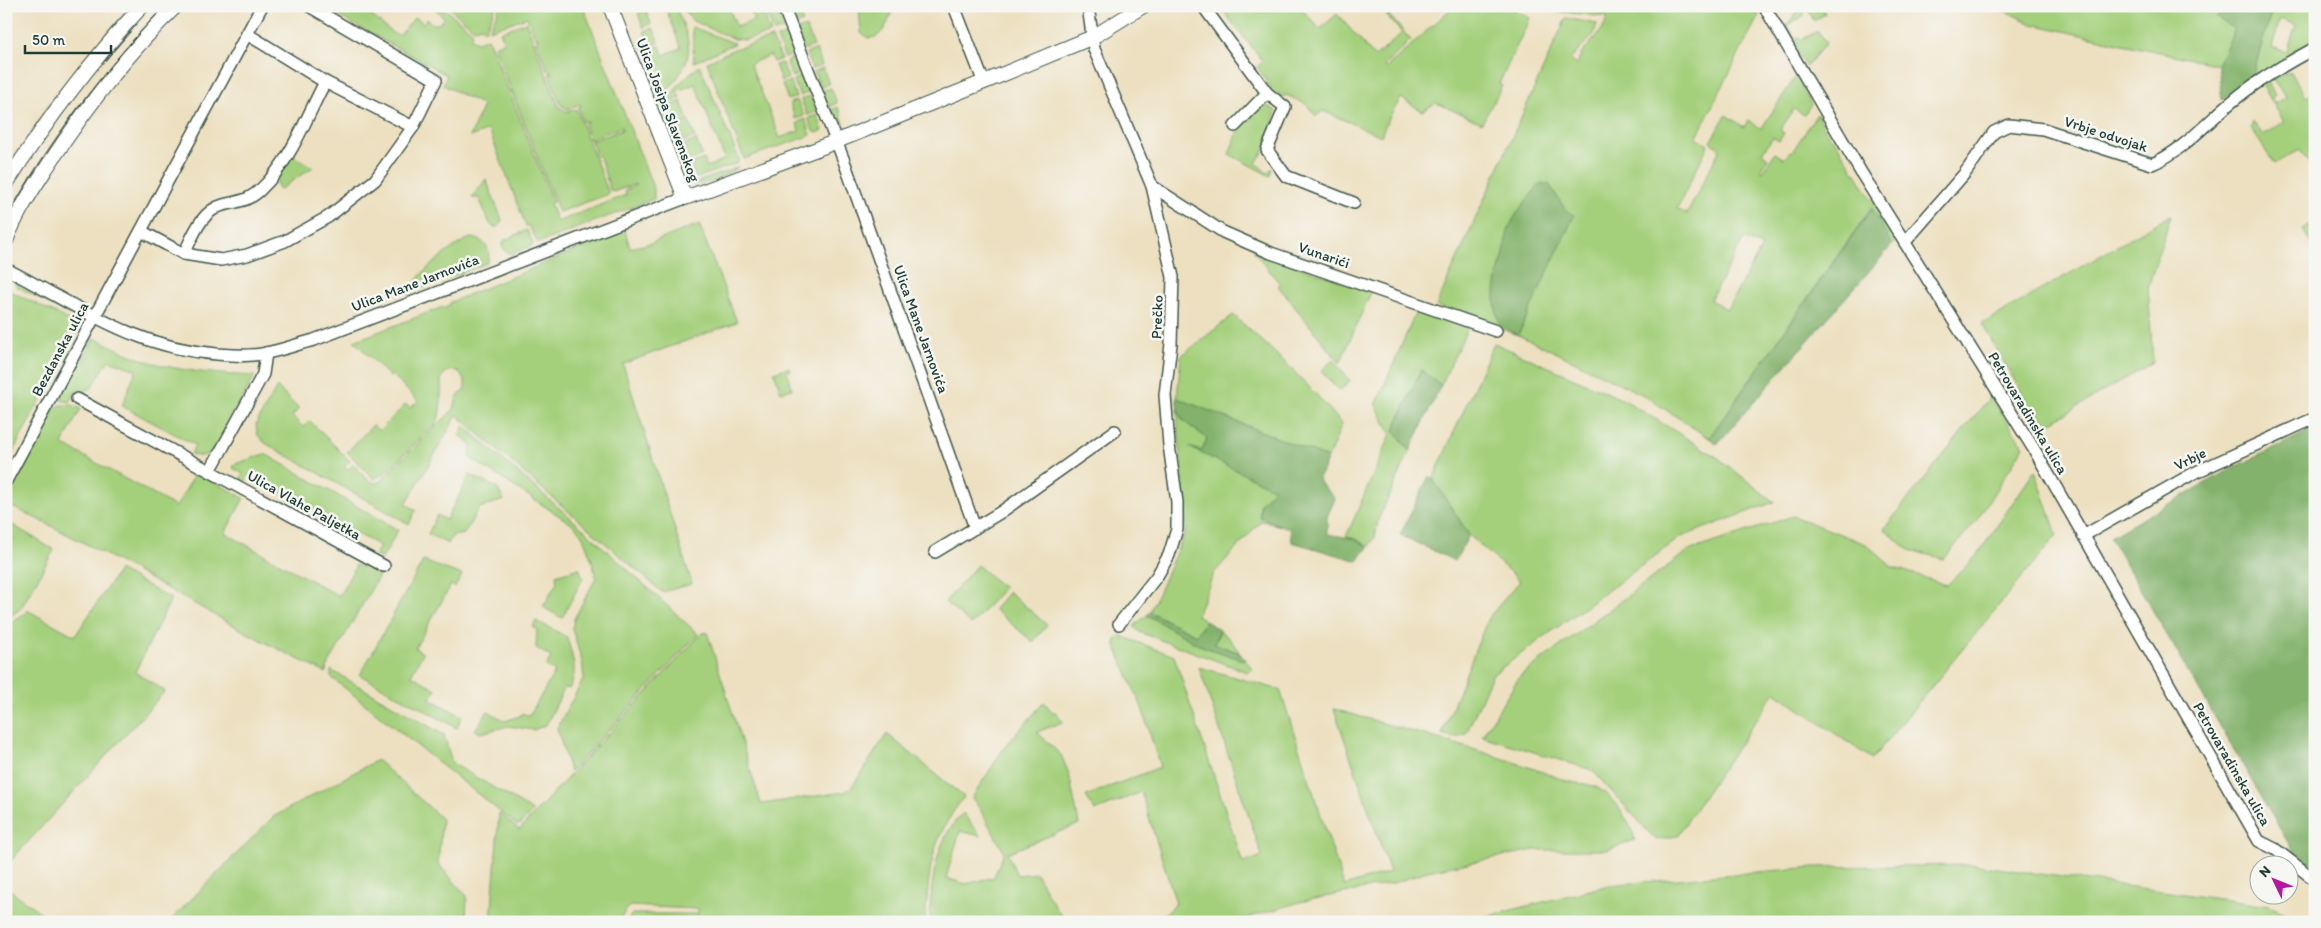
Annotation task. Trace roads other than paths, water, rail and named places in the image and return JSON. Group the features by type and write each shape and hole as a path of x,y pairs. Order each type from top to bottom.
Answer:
{"street":[{"path":"6,184 69,92 142,6"},
{"path":"6,241 39,180 79,121 126,60 176,6"},
{"name":"Bezdanska ulica","path":"6,481 262,6"},
{"path":"141,231 184,254 221,260 247,255 285,241 328,217 375,180 413,127 436,80 309,6"},
{"name":"Ulica Josipa Slavenskog","path":"610,6 685,198"},
{"path":"783,6 836,141"},
{"path":"954,6 984,83"},
{"name":"Prečko","path":"1088,6 1094,49 1152,186 1173,277 1171,344 1165,395 1168,445 1177,502 1177,529 1169,555 1157,576 1120,624"},
{"name":"Ulica Mane Jarnovića","path":"6,268 94,317 131,335 167,346 223,354 244,356 266,354 314,340 984,83 1093,37 1143,6"},
{"path":"1203,6 1267,94 1285,107 1267,150 1275,163 1286,176 1354,203"},
{"name":"Petrovaradinska ulica","path":"1764,6 1862,174 2035,452 2259,841 2275,849 2315,880"},
{"path":"247,34 326,82 413,127"},
{"name":"Vrbje odvojak","path":"1905,242 1965,173 1994,132 2009,125 2043,129 2152,164 2169,157 2235,99 2287,63 2315,48"},
{"path":"184,254 200,222 210,211 222,205 251,198 279,170 326,82"},
{"path":"1236,126 1267,94"},
{"name":"Ulica Mane Jarnovića","path":"836,141 974,528"},
{"name":"Vunarići","path":"1152,186 1223,232 1271,253 1496,331"},
{"path":"210,471 263,374 266,354"},
{"name":"Ulica Vlahe Paljetka","path":"77,399 384,566"},
{"name":"Vrbje","path":"2083,536 2194,473 2315,418"},
{"path":"935,552 1001,512 1115,431"}],"tram line":[{"path":"6,219 40,162 78,107 120,55 165,6"},
{"path":"104,62 137,24"}]}
